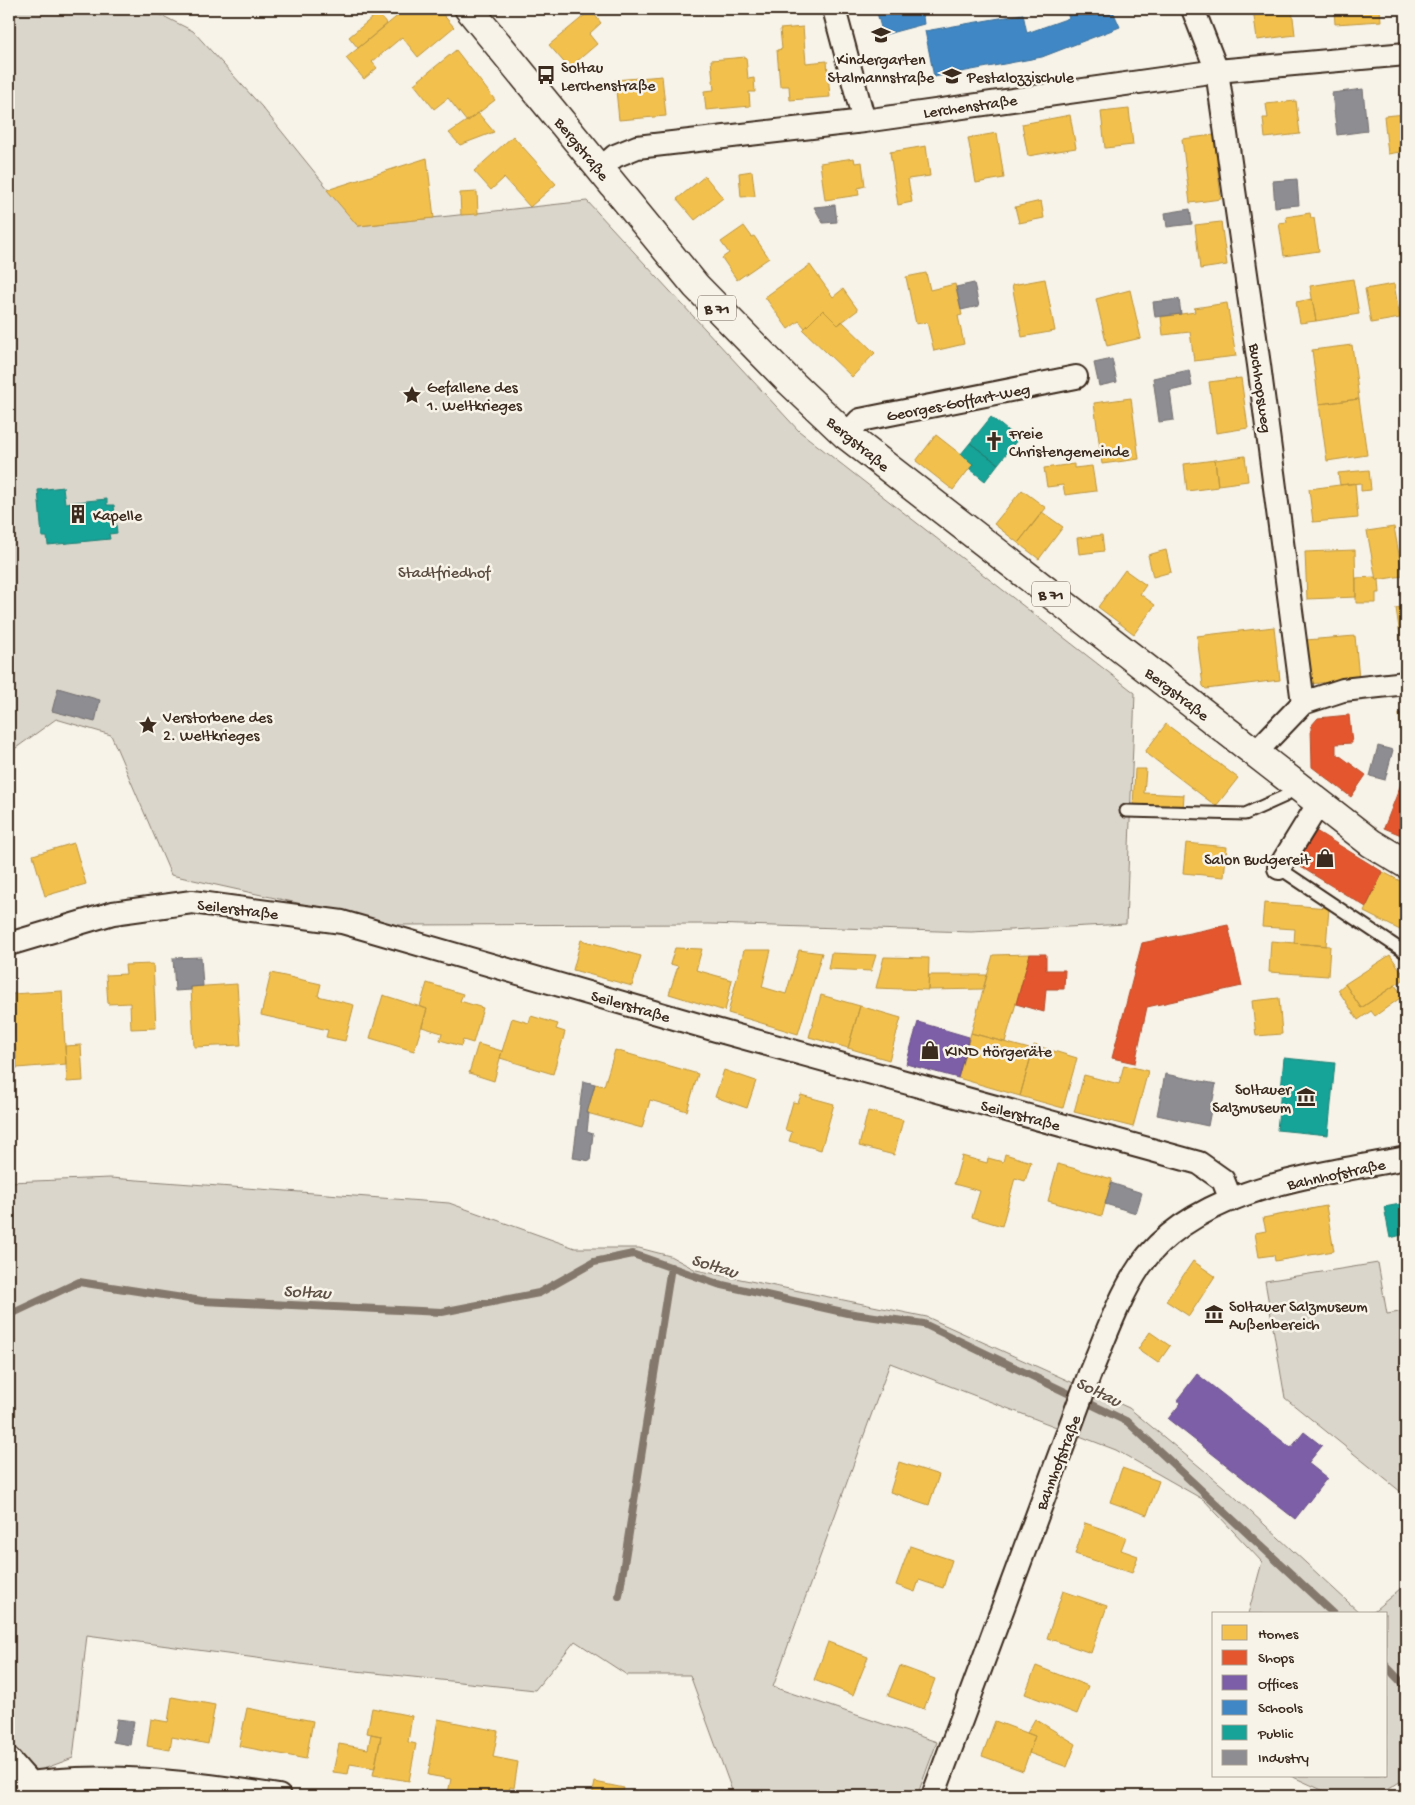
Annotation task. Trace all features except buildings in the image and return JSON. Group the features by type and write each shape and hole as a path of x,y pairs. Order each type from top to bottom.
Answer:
{"main road":[{"name":"Bergstraße","path":"469,9 696,286 788,380 846,435 1371,843 1406,864"}],"street":[{"path":"834,9 864,121"},
{"name":"Buchhopsweg","path":"1192,9 1217,71 1260,375 1303,703"},
{"name":"Lerchenstraße","path":"600,168 615,156 637,148 864,121 1217,71 1406,54"},
{"name":"Georges-Goffart-Weg","path":"846,435 860,420 1076,377"},
{"path":"1255,753 1303,703 1343,690 1406,683"},
{"path":"1279,868 1319,803"},
{"name":"Seilerstraße","path":"11,941 113,913 192,902 342,922 716,1030 1199,1162 1223,1180 1231,1200"},
{"name":"Bahnhofstraße","path":"933,1796 1090,1373 1117,1310 1140,1266 1179,1228 1231,1200 1274,1185 1406,1158"},
{"path":"9,1759 19,1784 106,1778 223,1788 279,1796"}],"lane":[{"path":"1126,811 1245,814 1283,797 1297,786"},
{"path":"1279,868 1406,953"}],"green space":[{"name":"Stadtfriedhof","path":"9,9 149,9 193,31 262,107 358,226 587,201 799,431 1135,693 1126,924 971,932 709,924 397,925 171,875 111,735 56,719 9,753"},
{"path":"110,1178 449,1203 575,1248 639,1248 670,1256 696,1270 927,1317 1129,1408 1224,1487 1359,1612 1249,1612 1262,1562 1204,1500 1116,1450 890,1363 773,1687 937,1742 917,1796 734,1796 690,1675 627,1675 575,1641 535,1690 337,1669 87,1635 73,1758 38,1771 9,1750 9,1182"},
{"path":"1378,1263 1387,1314 1406,1311 1406,1496 1285,1398 1265,1281"},
{"path":"1406,1584 1406,1778 1377,1796 1335,1796 1295,1778 1388,1778 1388,1612 1372,1612"},
{"path":"83,1792 202,1796 83,1796"}],"waterway":[{"name":"Soltau","path":"9,1315 79,1282 202,1301 442,1312 539,1293 594,1262 633,1254 718,1284 847,1313 924,1324 1128,1422 1332,1612"},
{"path":"619,1596 671,1267"},
{"name":"Soltau","path":"1388,1668 1406,1687"}],"place":[{"name":"Kindergarten Stalmannstraße","path":"881,35"},
{"name":"Soltau Lerchenstraße","path":"546,75"},
{"name":"Pestalozzischule","path":"952,76"},
{"name":"Gefallene des 1. Weltkrieges","path":"412,395"},
{"name":"Freie Christengemeinde","path":"994,441"},
{"name":"Kapelle","path":"78,514"},
{"name":"Verstorbene des 2. Weltkrieges","path":"148,725"},
{"name":"Salon Budgereit","path":"1325,858"},
{"name":"KIND Hörgeräte","path":"930,1050"},
{"name":"Soltauer Salzmuseum","path":"1306,1097"},
{"name":"Soltauer Salzmuseum Außenbereich","path":"1214,1314"}]}
